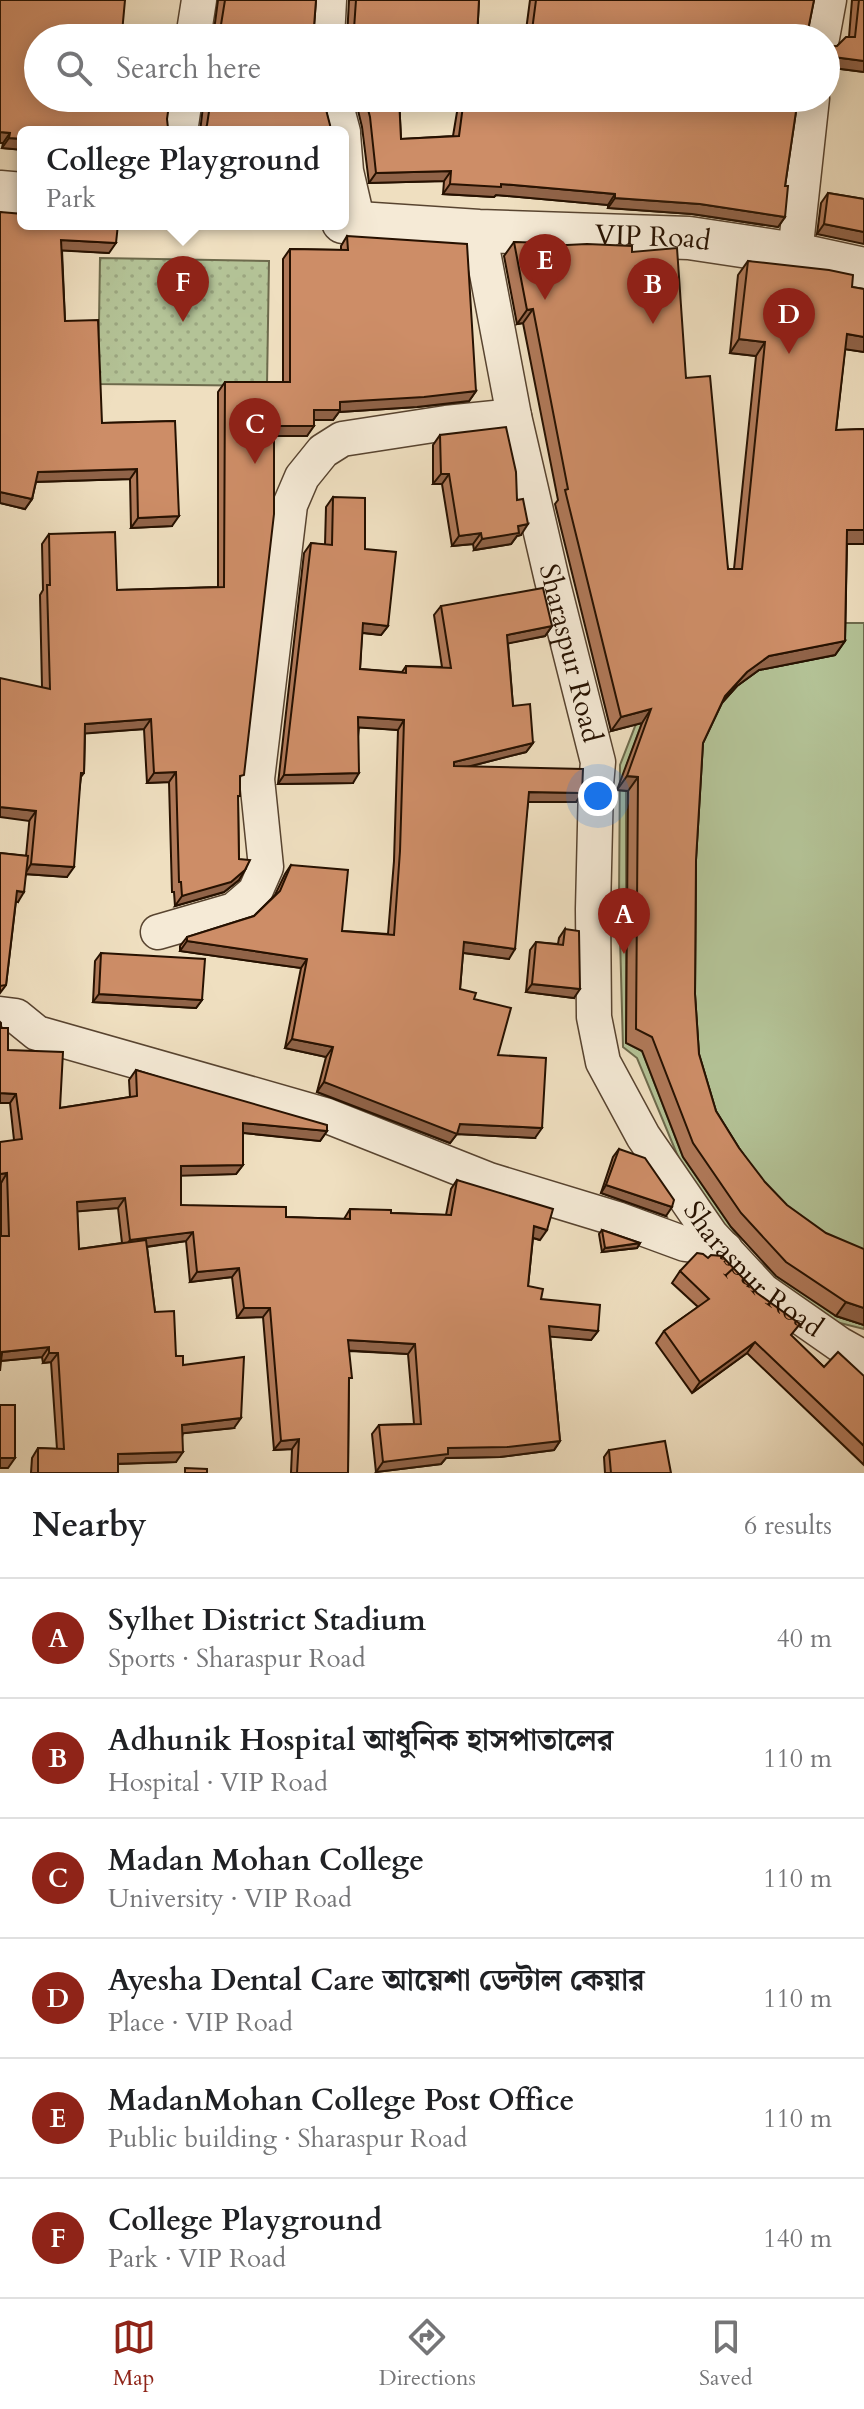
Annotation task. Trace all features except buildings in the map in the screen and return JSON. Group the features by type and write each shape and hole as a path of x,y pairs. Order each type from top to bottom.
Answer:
{"street":[{"path":"195,24 199,0"},
{"path":"328,24 329,0"},
{"path":"825,24 829,0"},
{"path":"795,254 810,112"},
{"path":"349,202 351,223"},
{"name":"VIP Road","path":"351,223 689,238 795,254 864,269"},
{"name":"Sharaspur Road","path":"479,231 514,416 598,762 593,909 594,1017 603,1062 643,1136 711,1235 763,1291 864,1358"},
{"path":"158,932 234,910 255,892 266,867 257,779 290,505 302,477 323,451 342,439 514,416"},
{"path":"0,1014 16,1016 37,1033 325,1115 489,1180 617,1219 685,1244 725,1249"}],"green space":[{"path":"100,258 269,261 267,386 98,384"},
{"path":"839,572 843,623 864,623 864,1265 816,1247 777,1219 729,1162 706,1125 689,1068 685,1008 687,874 694,757 715,710 737,686 759,670 835,655 836,581 756,591 715,618 666,666 652,695 626,767 626,1043 642,1051 683,1157 751,1256 836,1316 864,1325 864,1329 832,1321 746,1257 679,1159 637,1058 623,1047 619,901 620,765 648,693 663,664 712,613 753,586"}],"place":[{"name":"MadanMohan College Post Office","path":"545,300"},
{"name":"College Playground","path":"183,322"},
{"name":"Adhunik Hospital আধুনিক হাসপাতালের","path":"653,324"},
{"name":"Ayesha Dental Care আয়েশা ডেন্টাল কেয়ার","path":"789,354"},
{"name":"Madan Mohan College","path":"255,464"},
{"name":"Sylhet District Stadium","path":"624,954"}]}
